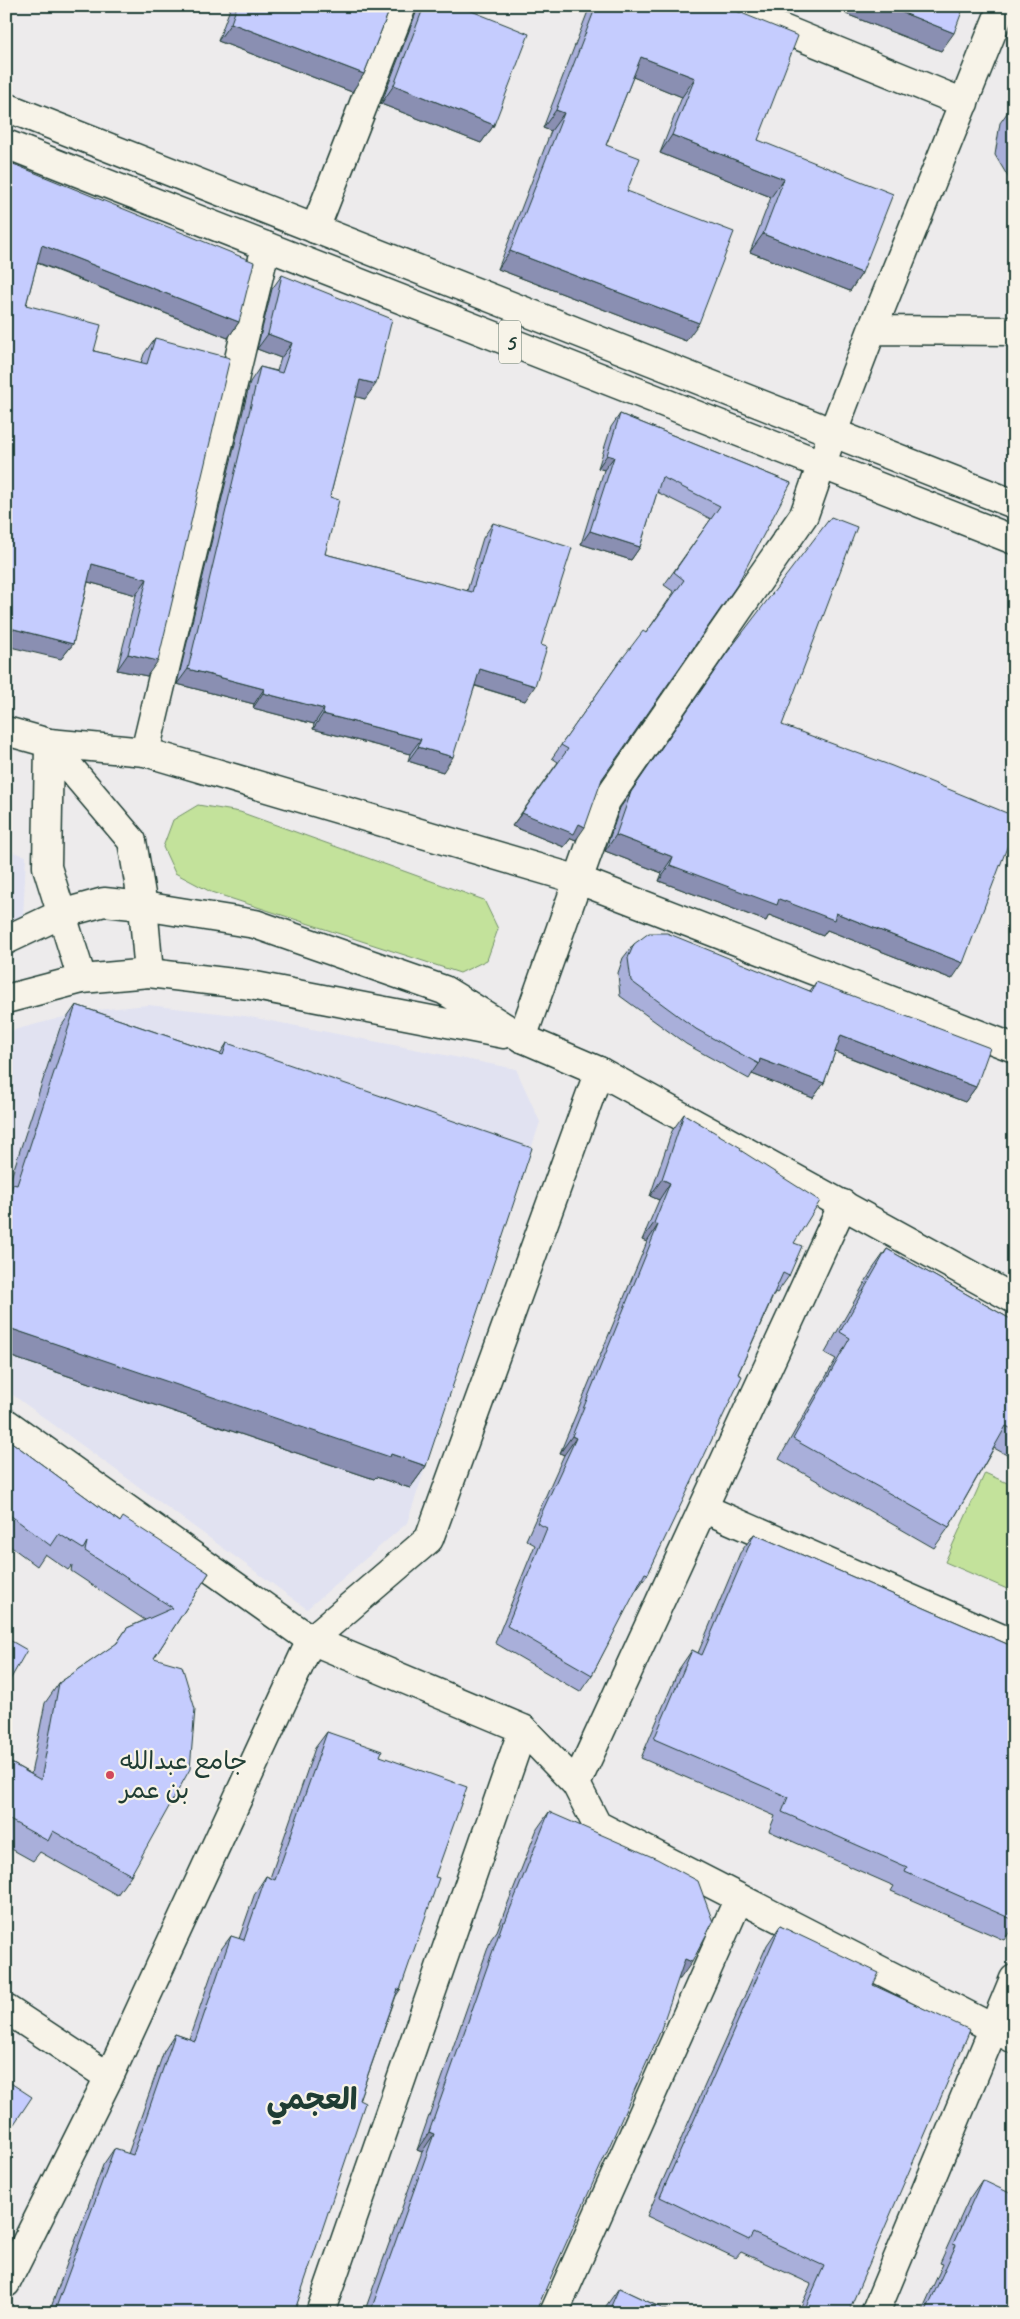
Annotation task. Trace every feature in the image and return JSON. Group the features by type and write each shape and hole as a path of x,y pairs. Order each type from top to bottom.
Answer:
{"street":[{"path":"315,229 402,6"},
{"path":"726,6 964,103"},
{"path":"522,1038 606,801 804,515 832,432 872,330 964,103 1004,13"},
{"name":"5","path":"6,107 1014,504"},
{"name":"5","path":"6,144 1014,540"},
{"path":"145,752 266,246"},
{"path":"872,330 1014,332"},
{"path":"6,731 49,743 145,752 579,880 1014,1048"},
{"path":"49,743 132,841 143,906 149,973"},
{"path":"49,743 46,867 82,979"},
{"path":"6,940 62,914 104,902 143,906 255,924 444,990 522,1038 599,1072 1014,1298"},
{"path":"6,999 82,979 149,973 250,985 522,1038"},
{"path":"6,2283 109,2077 311,1640 429,1539 599,1072"},
{"path":"576,1784 843,1204"},
{"path":"6,1423 311,1640 523,1729 576,1784 597,1825 1003,2034"},
{"path":"703,1508 1014,1644"},
{"path":"320,2313 523,1729"},
{"path":"554,2313 739,1898"},
{"path":"875,2313 1003,2034 1014,1979"},
{"path":"6,2009 109,2077"}],"shaded area":[{"path":"6,850 26,856 23,919 6,927"},
{"path":"148,1005 245,1016 516,1069 540,1122 407,1523 307,1609 6,1390 6,1032 87,1011"}],"green space":[{"path":"198,805 240,812 484,900 498,929 487,960 460,973 211,892 175,873 163,847 173,820"},
{"path":"985,1473 1014,1486 1014,1592 945,1562"}],"building":[{"path":"237,6 391,6 364,74 231,23"},
{"path":"424,6 459,6 529,34 494,125 394,85"},
{"path":"596,6 724,6 798,36 758,140 893,194 862,273 763,234 784,179 672,135 695,78 641,57 606,145 640,158 627,191 734,232 699,323 510,251 564,113 556,110"},
{"path":"886,6 964,6 954,33"},
{"path":"1014,118 1014,135 1012,132"},
{"path":"6,161 254,262 239,322 42,245 26,305 101,325 94,351 147,364 155,338 230,358 158,661 128,654 147,579 92,564 73,644 6,627"},
{"path":"282,275 392,319 376,384 360,380 330,497 339,500 325,554 472,592 493,523 572,548 541,645 547,647 535,686 480,669 453,757 418,747 421,739 323,714 324,709 263,693 264,689 188,669 260,367 282,373 292,343 268,334"},
{"path":"620,414 791,483 737,585 602,779 585,827 579,824 574,834 522,813 568,749 561,745 618,664 643,631 646,633 684,580 674,572 720,506 662,477 640,547 590,531 614,457 607,455"},
{"path":"831,517 857,527 782,725 892,766 1014,816 1014,829 963,963 836,913 834,920 779,899 777,905 670,865 673,857 616,835 631,792 727,653"},
{"path":"649,933 667,933 812,992 816,982 990,1048 976,1087 841,1035 824,1083 760,1059 759,1064 696,1029 631,981 628,958 634,944"},
{"path":"76,1005 223,1055 227,1043 532,1148 426,1466 391,1454 390,1457 6,1327 6,1204 13,1184 17,1185"},
{"path":"684,1114 741,1148 740,1150 820,1201 794,1243 802,1246 789,1276 783,1273 738,1374 742,1376 648,1574 645,1573 592,1675 507,1626 547,1528 537,1523 576,1438 572,1436 658,1225 654,1223 670,1183 662,1179"},
{"path":"887,1249 1014,1321 1014,1430 1006,1426 949,1527 793,1439 850,1338 840,1332"},
{"path":"6,1438 120,1522 123,1517 209,1573 154,1658 182,1666 195,1709 190,1769 131,1875 53,1831 48,1841 6,1818 6,1760 41,1780 59,1683 117,1643 127,1628 173,1608 85,1551 87,1542 83,1549 59,1534 51,1546 6,1512"},
{"path":"754,1534 1014,1647 1014,1920 905,1872 907,1867 782,1812 788,1797 654,1739 692,1650 702,1655"},
{"path":"6,1638 27,1650 6,1687"},
{"path":"327,1732 382,1751 380,1756 467,1787 435,1877 439,1878 359,2100 365,2103 294,2313 54,2313 114,2149 133,2155 175,2034 195,2041 231,1936 244,1940 266,1876 275,1880"},
{"path":"549,1812 657,1859 698,1881 713,1922 692,1962 685,1959 659,2035 535,2313 370,2313 434,2134 429,2132 503,1922 505,1922"},
{"path":"780,1926 879,1973 873,1985 970,2030 848,2313 803,2313 824,2266 753,2233 749,2240 660,2197"},
{"path":"6,2080 32,2097 6,2136"},
{"path":"982,2180 1014,2195 1014,2313 925,2313 956,2245 953,2244"},
{"path":"619,2288 672,2313 608,2313"}],"place":[{"name":"جامع عبدالله بن عمر","path":"110,1775"}],"district":[{"name":"العجمي","path":"312,2099"}]}
